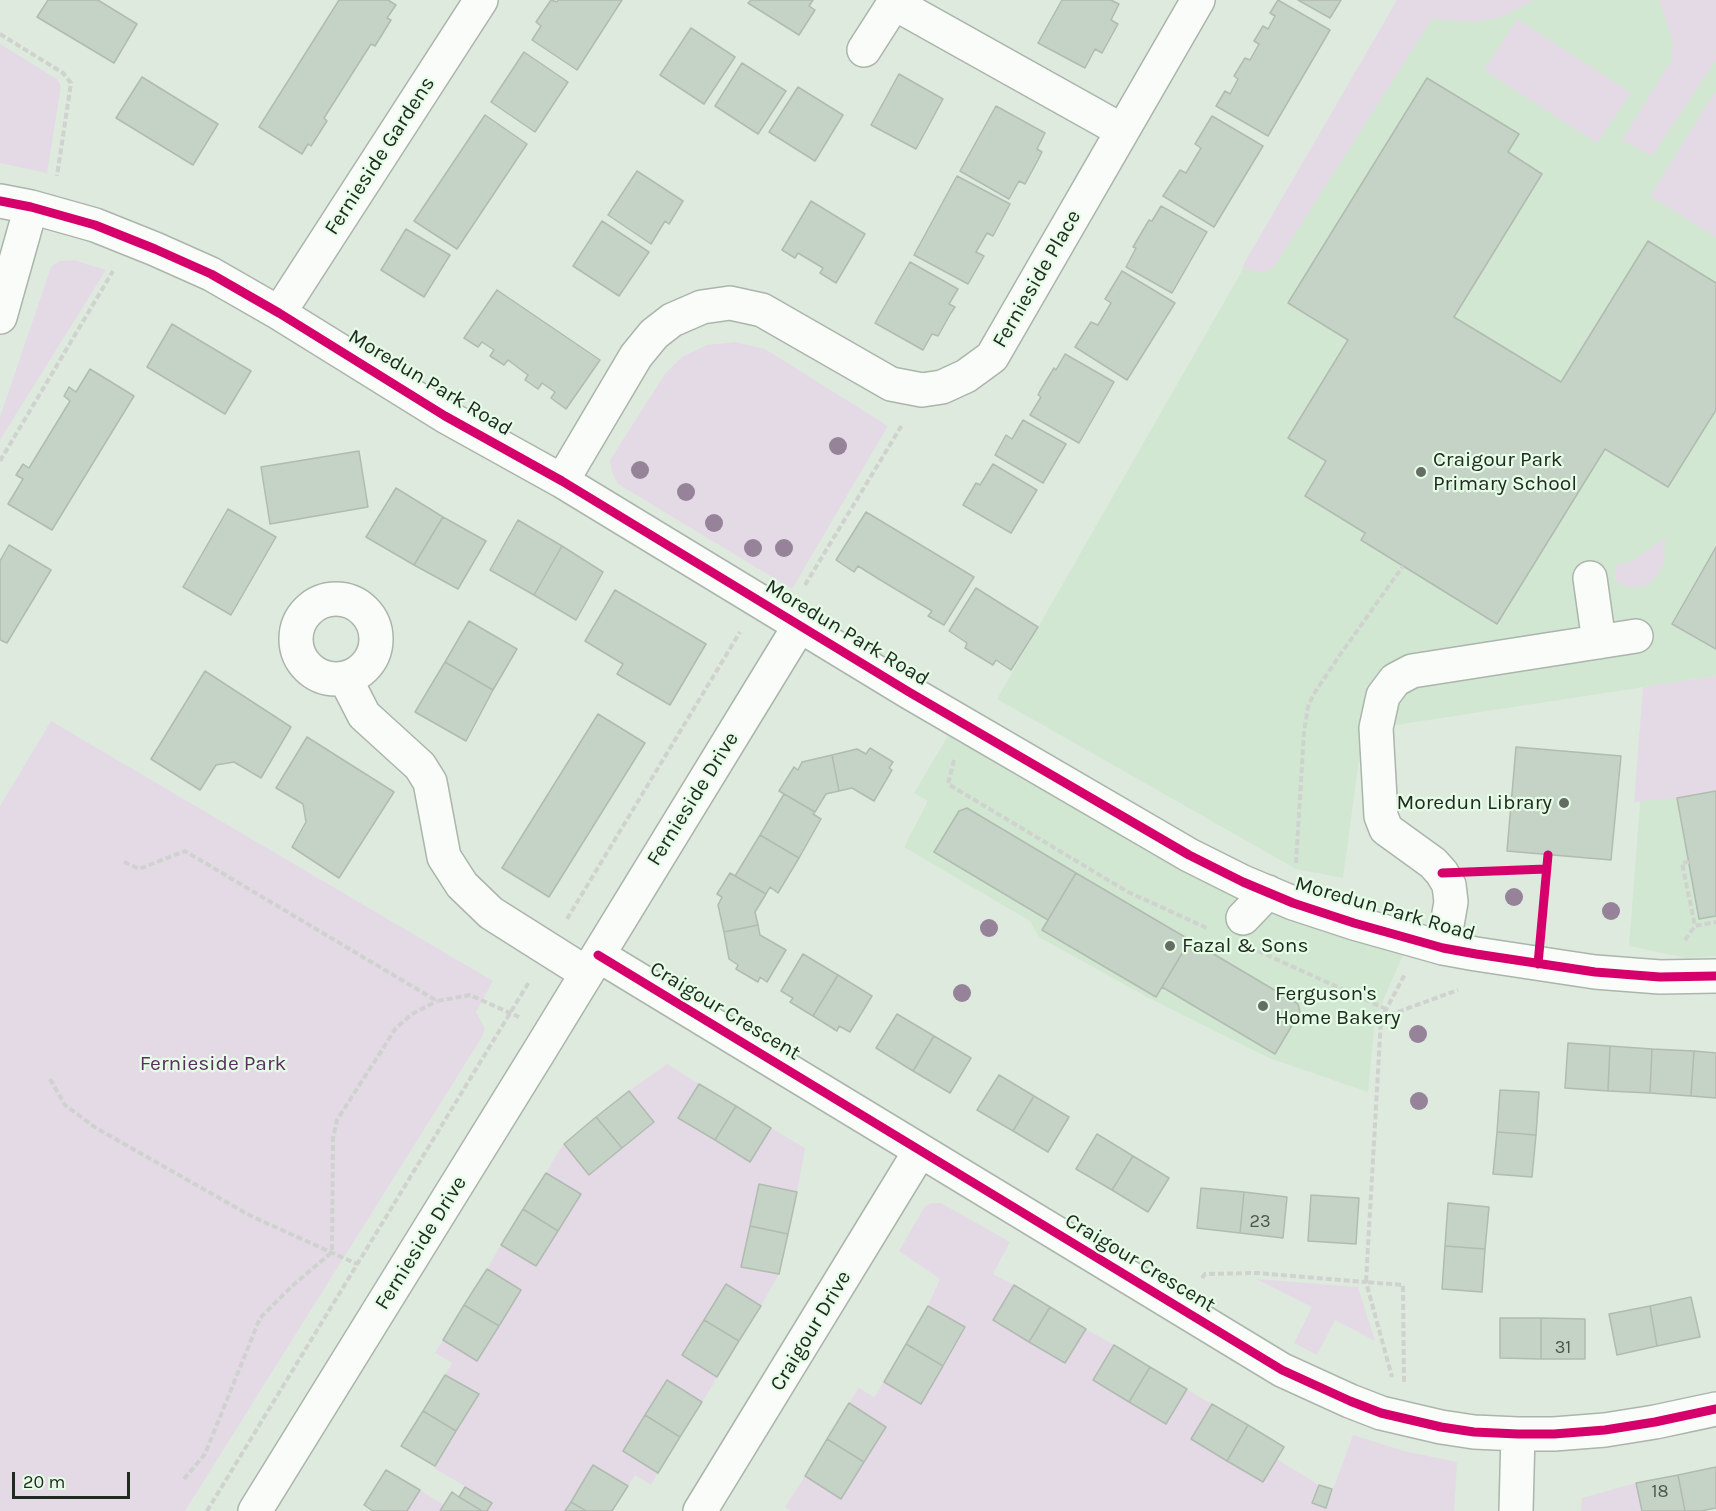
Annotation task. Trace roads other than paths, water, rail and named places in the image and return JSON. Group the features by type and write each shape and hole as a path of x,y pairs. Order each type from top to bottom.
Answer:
{"street":[{"name":"Fernieside Gardens","path":"279,313 481,0"},
{"name":"Fernieside Place","path":"562,482 636,356 654,334 672,320 702,307 730,303 762,310 891,384 922,390 942,387 966,376 992,357 1198,0"},
{"path":"864,50 895,2 1121,130"},
{"name":"Moredun Park Road","path":"15,204 95,225 211,274 782,614 976,740 1189,855 1280,897 1354,923 1433,945 1476,954 1595,972 1660,977 1716,976"},
{"path":"0,317 15,204"},
{"path":"1590,578 1599,642"},
{"name":"Fernieside Drive","path":"255,1511 592,964 782,614"},
{"path":"1433,945 1452,902 1449,885 1433,863 1386,829 1381,816 1376,728 1383,696 1395,680 1412,671 1636,636"},
{"path":"345,678 364,715 420,766 430,782 444,857 462,885 491,913 548,950 592,964"},
{"path":"1247,933 1280,897"},
{"name":"Craigour Crescent","path":"592,964 921,1151 1282,1370 1318,1388 1381,1413 1404,1407 1474,1432 1554,1434 1605,1430 1716,1409"},
{"name":"Craigour Drive","path":"700,1511 921,1151"},
{"path":"1516,1511 1518,1434"}],"place":[{"name":"Craigour Park Primary School","path":"1421,472"},
{"name":"Moredun Library","path":"1564,803"},
{"name":"Fazal & Sons","path":"1170,946"},
{"name":"Ferguson's Home Bakery","path":"1263,1006"}],"park label":[{"name":"Fernieside Park","path":"213,1064"}]}
